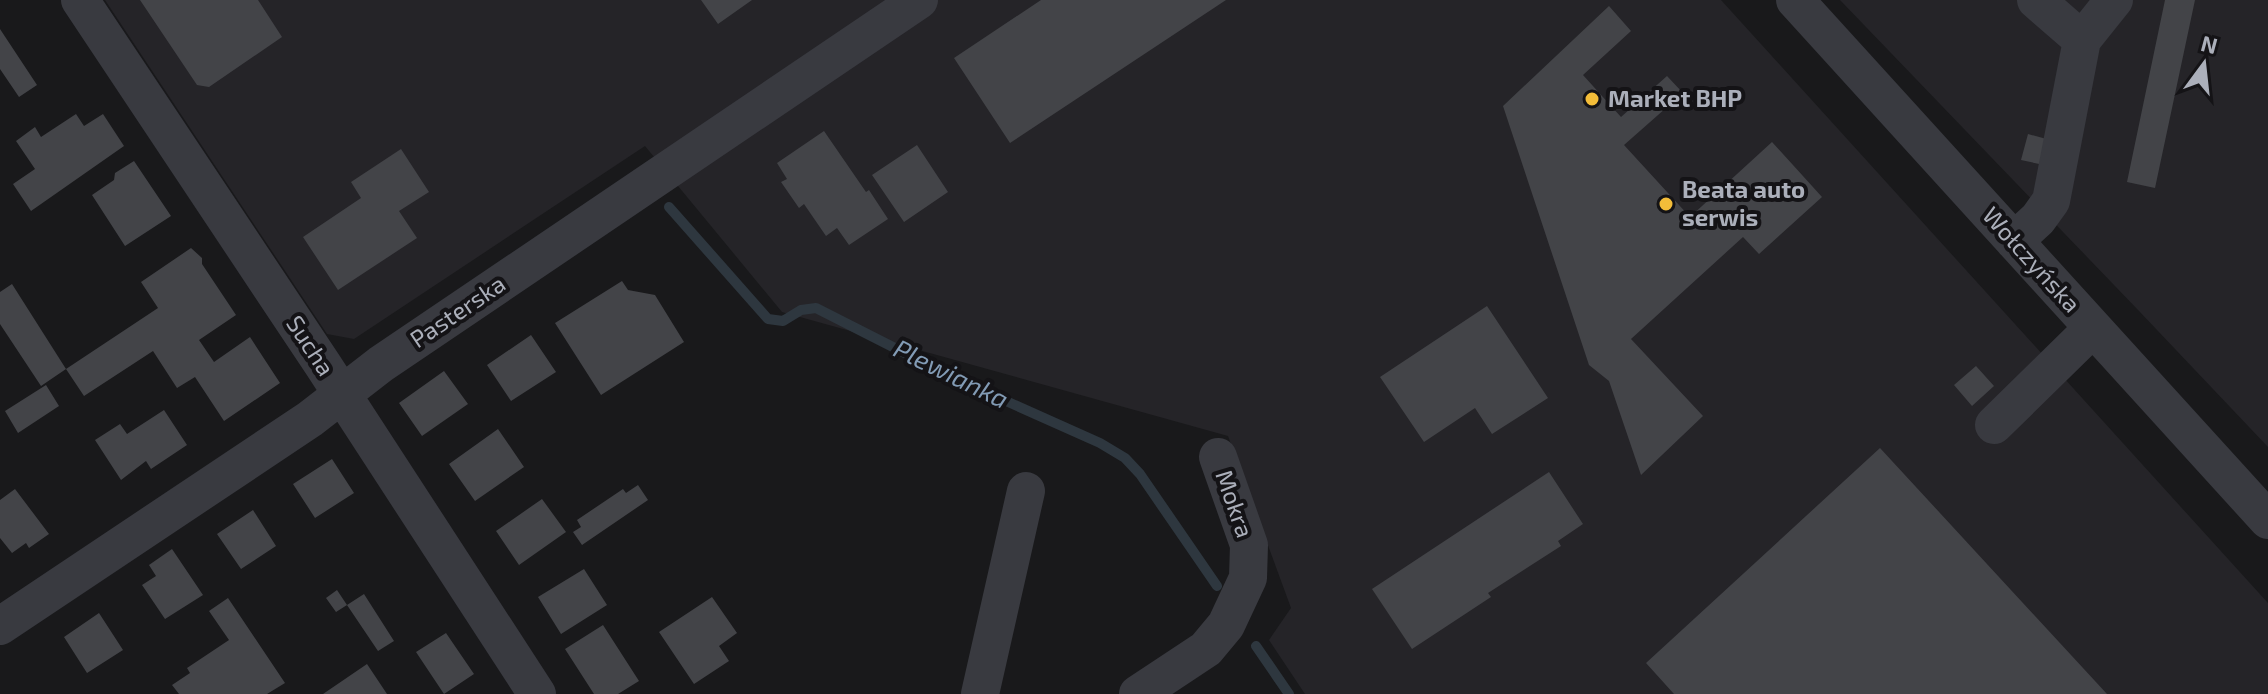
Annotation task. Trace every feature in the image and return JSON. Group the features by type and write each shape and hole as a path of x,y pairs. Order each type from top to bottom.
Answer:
{"street":[{"name":"Sucha","path":"80,0 342,394 533,693"},
{"name":"Pasterska","path":"0,626 310,419 381,364 919,0"},
{"name":"Wołczyńska","path":"1795,0 2268,520"},
{"path":"2036,0 2082,40"},
{"path":"2014,241 2038,219 2051,201 2082,40 2114,0"},
{"path":"1994,425 2093,328"},
{"name":"Mokra","path":"1138,694 1206,649 1226,625 1248,578 1249,545 1218,457"},
{"path":"980,694 1026,491"}],"shaded area":[{"path":"105,0 1721,0 2268,603 2268,694 1305,694 1269,640 1291,608 1228,436 782,312 645,146 354,339 327,334"},
{"path":"1840,0 2268,0 2268,447 2139,311"}],"building":[{"path":"140,0 258,0 282,37 209,87 197,85"},
{"path":"701,0 752,0 718,24"},
{"path":"1041,0 1226,0 1010,143 954,58"},
{"path":"2165,0 2195,0 2155,188 2127,182"},
{"path":"1609,6 1631,31 1583,75 1621,117 1667,76 1683,93 1624,145 1690,217 1772,142 1822,197 1759,254 1743,237 1631,339 1703,416 1641,475 1609,381 1589,365 1503,106"},
{"path":"0,29 37,85 19,97 0,69"},
{"path":"76,114 84,126 103,114 124,146 31,211 13,184 35,169 16,141 35,127 41,137"},
{"path":"824,131 888,219 849,245 837,228 826,236 804,204 799,208 781,182 787,179 777,163"},
{"path":"2028,134 2050,140 2044,165 2021,160"},
{"path":"917,145 948,192 904,222 872,175"},
{"path":"401,149 429,192 399,211 417,238 338,290 303,237 361,198 351,182"},
{"path":"134,161 171,216 125,246 92,195 114,180 115,173"},
{"path":"191,248 202,258 202,264 236,315 199,340 214,362 250,337 280,383 224,421 195,377 177,388 153,351 84,396 66,369 158,308 141,282"},
{"path":"622,281 628,290 655,295 684,342 601,395 555,323"},
{"path":"12,284 66,369 41,386 0,324 0,292"},
{"path":"1487,306 1548,398 1492,434 1475,408 1424,442 1380,377"},
{"path":"531,335 556,372 511,401 487,365"},
{"path":"1976,366 1994,386 1972,406 1954,385"},
{"path":"444,371 468,404 422,436 399,403"},
{"path":"46,385 59,406 18,433 5,411"},
{"path":"164,410 187,445 151,469 146,461 121,480 95,440 120,424 127,434"},
{"path":"498,429 524,467 475,501 449,464"},
{"path":"1880,448 2107,694 1674,694 1646,663"},
{"path":"332,459 354,493 315,518 293,484"},
{"path":"1549,472 1583,524 1558,541 1561,546 1488,593 1491,597 1412,649 1372,589"},
{"path":"638,485 648,500 582,545 573,532 581,527 577,520 623,489 626,493"},
{"path":"15,489 49,534 29,548 26,543 12,553 0,538 0,500"},
{"path":"542,499 566,532 519,565 496,531"},
{"path":"253,510 276,546 241,569 217,534"},
{"path":"172,549 203,595 165,619 142,585 156,576 149,565"},
{"path":"584,569 607,605 561,634 538,597"},
{"path":"337,590 347,605 336,612 326,598"},
{"path":"364,594 394,641 378,651 347,605"},
{"path":"712,597 737,633 719,646 729,661 694,684 659,632"},
{"path":"228,598 285,683 267,694 179,694 172,685 190,673 187,668 229,640 209,611"},
{"path":"99,613 123,650 87,673 64,637"},
{"path":"603,625 639,681 618,694 594,694 565,649"},
{"path":"446,633 474,674 444,694 416,652"},
{"path":"367,664 387,694 323,694"}],"waterway":[{"name":"Plewianka","path":"669,207 768,319 783,321 801,310 816,308 950,376 1100,443 1125,458 1140,474 1217,586"},
{"name":"Plewianka","path":"1256,646 1289,694"}],"place":[{"name":"Market BHP","path":"1592,99"},
{"name":"Beata auto serwis","path":"1666,204"}]}
